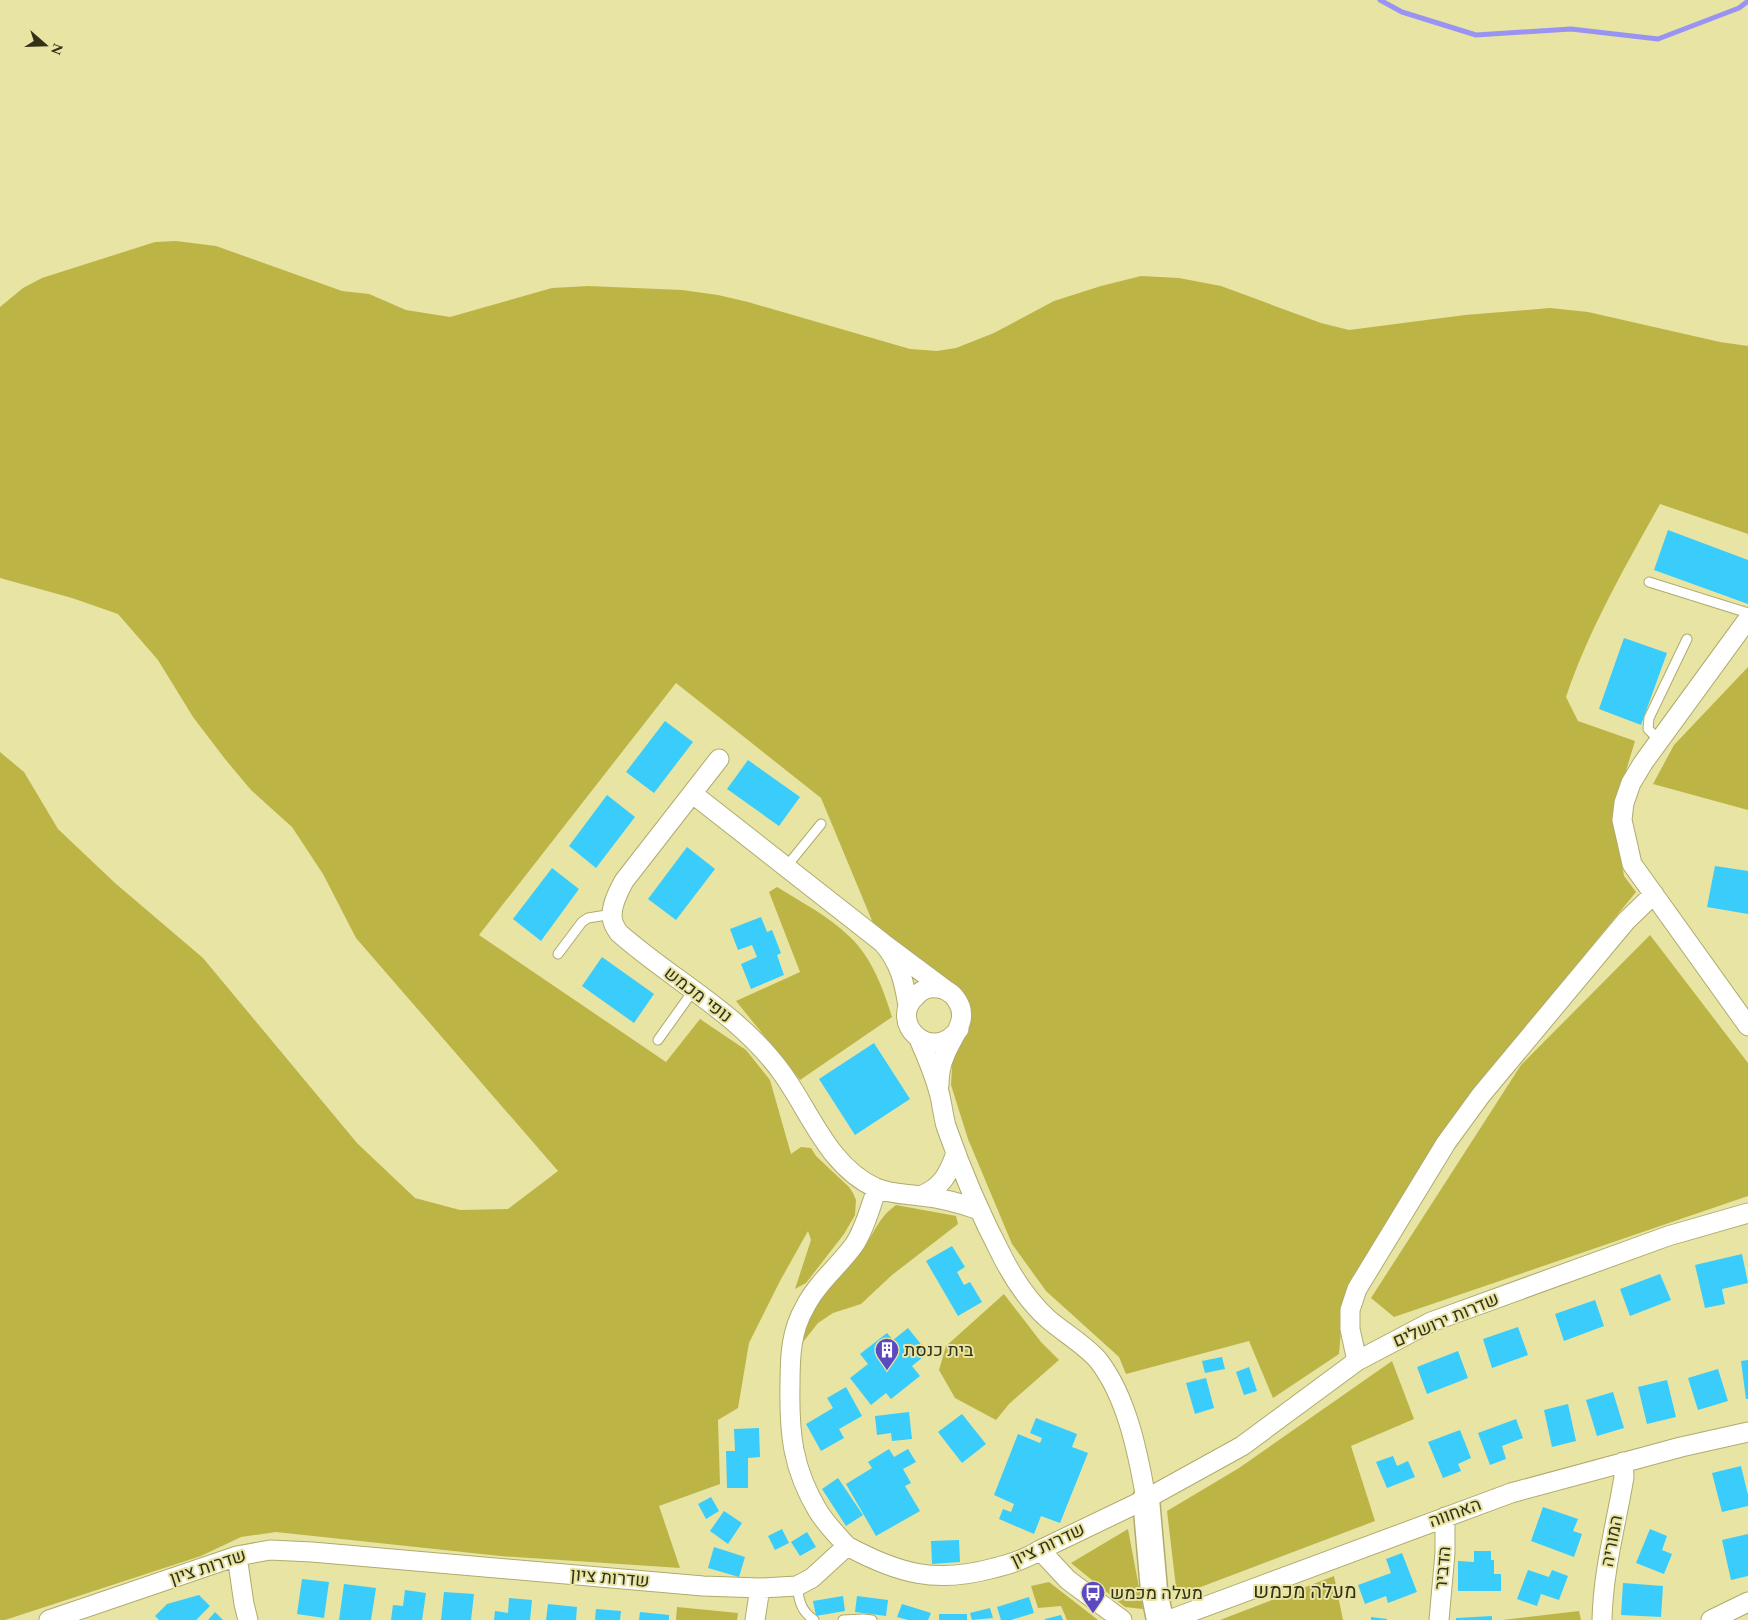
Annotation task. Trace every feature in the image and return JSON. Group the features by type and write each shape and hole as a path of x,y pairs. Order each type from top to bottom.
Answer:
{"street":[{"path":"1748,618 1643,763 1631,784 1624,803 1622,820 1632,864 1748,1026"},
{"path":"613,914 616,895 624,881 719,759"},
{"path":"693,794 883,943 953,995 959,1002 962,1020 945,1055 939,1075 940,1094"},
{"path":"1357,1361 1350,1329 1350,1310 1357,1290 1446,1143 1481,1095 1521,1046 1626,921 1654,894"},
{"name":"נופי מכמש","path":"613,914 612,921 619,933 750,1035 783,1074 831,1153 860,1179 877,1188 899,1194 962,1204 979,1210"},
{"path":"883,943 891,952 901,970 908,1006"},
{"path":"946,990 928,988 912,998 906,1016 908,1025 912,1033 919,1039 937,1044 946,1041 959,1029"},
{"path":"919,1039 932,1068 946,1124 970,1192 1003,1259 1023,1292 1046,1317 1096,1359 1111,1379 1130,1427 1140,1467 1146,1499 1154,1590 1160,1620"},
{"path":"920,1196 932,1192 941,1182 950,1170 956,1153"},
{"path":"847,1546 818,1512 807,1489 793,1450 790,1412 792,1340 797,1322 810,1298 858,1238 877,1188"},
{"name":"שדרות ירושלים","path":"1146,1499 1242,1446 1357,1361 1431,1322 1668,1236 1748,1212"},
{"name":"האחווה","path":"1169,1620 1510,1493 1623,1462 1748,1432"},
{"name":"המוריה","path":"1602,1620 1602,1596 1606,1566 1624,1477 1623,1462"},
{"name":"שדרות ציון","path":"49,1620 94,1613 237,1556 270,1550 704,1586 760,1588 797,1586 812,1578 847,1546 876,1562 908,1572 947,1577 976,1573 1029,1557 1146,1499"},
{"name":"הדביר","path":"1439,1620 1445,1553 1445,1517"},
{"path":"1040,1550 1068,1580 1122,1620"},
{"path":"237,1556 248,1620"},
{"path":"756,1620 760,1588"},
{"path":"1711,1620 1748,1602"}],"lane":[{"path":"1649,582 1748,613"},
{"path":"1659,740 1648,729 1649,718 1686,639"},
{"path":"786,867 820,824"},
{"path":"558,954 582,922 588,918 613,914"},
{"path":"658,1040 693,991"},
{"path":"797,1586 800,1602 805,1614 814,1620"},
{"path":"843,1620 863,1618 872,1620"}],"shaded area":[{"path":"176,241 216,246 342,291 369,294 406,310 450,317 552,288 588,286 682,290 718,295 748,302 910,349 937,351 956,348 994,333 1054,301 1141,276 1179,278 1221,286 1321,323 1349,330 1465,315 1550,308 1588,312 1720,342 1748,346 1748,534 1660,504 1621,575 1585,647 1566,697 1578,721 1635,741 1613,814 1624,876 1636,892 1473,1091 1361,1264 1343,1308 1339,1354 1273,1398 1249,1341 1126,1374 1119,1357 1046,1291 1012,1244 968,1139 951,1085 953,1050 963,1035 950,983 873,923 821,798 676,683 479,935 666,1062 700,1019 746,1050 770,1080 791,1154 801,1147 811,1148 816,1156 849,1187 856,1200 855,1215 844,1234 806,1283 795,1289 811,1240 808,1231 749,1343 738,1408 718,1420 720,1484 659,1506 680,1568 500,1556 276,1532 241,1537 201,1556 5,1620 0,1620 0,752 24,772 58,829 115,883 203,958 357,1143 415,1198 460,1210 508,1209 558,1171 356,938 323,874 292,827 251,790 225,759 193,717 158,660 118,614 72,598 0,578 0,307 23,288 42,278 155,242"},
{"path":"1748,667 1748,810 1653,784 1674,745"},
{"path":"777,887 833,922 858,945 876,974 892,1017 800,1080 736,1001 800,972 769,892"},
{"path":"1650,935 1748,1063 1748,1196 1394,1317 1371,1298 1521,1065"},
{"path":"896,1205 956,1216 958,1224 892,1275 861,1304 833,1313 818,1323 803,1342 806,1327 814,1309 856,1257 881,1220"},
{"path":"1004,1294 1041,1342 1059,1360 1009,1404 996,1420 955,1398 939,1370 946,1346"},
{"path":"1392,1361 1414,1419 1351,1446 1375,1521 1177,1596 1167,1511 1239,1468"},
{"path":"1128,1529 1143,1609 1125,1607 1071,1563"},
{"path":"1334,1576 1343,1620 1220,1620"},
{"path":"1049,1582 1098,1620 1067,1620 1061,1606 1038,1608 1031,1586"},
{"path":"677,1607 738,1613 737,1620 676,1620"},
{"path":"1579,1611 1581,1620 1502,1620"}],"building":[{"path":"1668,530 1748,560 1748,604 1654,570"},
{"path":"1624,638 1667,653 1641,725 1599,709"},
{"path":"665,721 693,742 654,793 626,772"},
{"path":"748,760 800,797 779,826 727,789"},
{"path":"607,795 635,817 596,868 569,846"},
{"path":"687,847 715,869 676,920 648,899"},
{"path":"1715,866 1748,871 1748,914 1707,907"},
{"path":"552,868 579,889 541,941 513,919"},
{"path":"761,917 767,932 772,930 781,953 777,955 784,975 751,989 741,964 757,957 752,945 738,950 730,929"},
{"path":"602,957 654,994 634,1023 582,986"},
{"path":"874,1043 910,1099 855,1135 819,1079"},
{"path":"952,1246 965,1267 957,1272 964,1285 970,1282 982,1302 958,1316 926,1261"},
{"path":"1742,1254 1748,1283 1722,1289 1725,1304 1705,1308 1695,1265"},
{"path":"1660,1274 1671,1300 1630,1316 1620,1289"},
{"path":"1595,1300 1604,1326 1564,1341 1555,1314"},
{"path":"1518,1327 1528,1355 1492,1368 1483,1339"},
{"name":"בית כנסת","path":"908,1328 928,1353 912,1366 920,1376 891,1399 886,1393 871,1405 850,1378 868,1364 860,1354 887,1333 893,1340"},
{"path":"1458,1351 1468,1378 1427,1394 1417,1367"},
{"path":"1222,1357 1225,1369 1205,1373 1202,1361"},
{"path":"1748,1360 1748,1399 1746,1399 1741,1361"},
{"path":"1249,1367 1257,1391 1244,1395 1236,1372"},
{"path":"1718,1369 1728,1401 1698,1410 1688,1378"},
{"path":"1206,1378 1214,1408 1195,1414 1186,1383"},
{"path":"1667,1380 1676,1417 1647,1424 1638,1387"},
{"path":"846,1387 862,1416 839,1429 844,1438 821,1451 806,1424 833,1408 827,1398"},
{"path":"1613,1392 1624,1428 1597,1436 1586,1400"},
{"path":"1568,1404 1576,1441 1552,1447 1544,1410"},
{"path":"909,1412 912,1439 892,1441 891,1433 877,1435 875,1416"},
{"path":"962,1414 986,1444 962,1463 938,1432"},
{"path":"1036,1418 1077,1434 1072,1447 1088,1453 1060,1523 1041,1516 1034,1534 999,1519 1003,1509 1011,1512 1014,1504 994,1495 1018,1434 1040,1443 1042,1438 1030,1433"},
{"path":"1516,1419 1523,1438 1502,1446 1506,1459 1490,1465 1478,1433"},
{"path":"759,1428 760,1457 748,1458 748,1488 727,1488 726,1451 735,1451 734,1429"},
{"path":"1460,1430 1471,1458 1458,1464 1461,1471 1443,1478 1428,1442"},
{"path":"889,1449 894,1457 908,1449 916,1462 903,1469 911,1483 905,1486 920,1511 876,1536 846,1484 872,1468 868,1462"},
{"path":"1393,1456 1397,1466 1408,1461 1415,1477 1387,1488 1376,1462"},
{"path":"1741,1466 1748,1495 1748,1506 1722,1512 1712,1473"},
{"path":"838,1478 863,1515 846,1526 822,1489"},
{"path":"711,1497 719,1511 706,1519 698,1504"},
{"path":"1543,1507 1578,1519 1573,1531 1582,1534 1574,1557 1531,1541"},
{"path":"724,1511 742,1523 728,1544 710,1531"},
{"path":"782,1529 789,1543 775,1550 768,1536"},
{"path":"1650,1529 1667,1536 1662,1550 1672,1554 1664,1574 1636,1563"},
{"path":"807,1532 816,1547 800,1556 791,1542"},
{"path":"1748,1534 1748,1576 1731,1580 1722,1540"},
{"path":"959,1540 960,1562 932,1564 931,1541"},
{"path":"714,1547 745,1557 739,1577 708,1568"},
{"path":"1474,1551 1491,1551 1491,1560 1494,1560 1494,1574 1501,1574 1501,1591 1458,1591 1458,1561 1474,1562"},
{"path":"1402,1553 1417,1592 1388,1603 1386,1596 1365,1604 1358,1585 1391,1573 1386,1559"},
{"path":"1528,1570 1549,1577 1552,1570 1568,1576 1559,1600 1541,1594 1537,1606 1517,1599"},
{"path":"302,1579 329,1582 324,1618 297,1614"},
{"path":"1623,1583 1663,1586 1661,1617 1621,1615"},
{"path":"344,1584 376,1588 371,1620 339,1620"},
{"path":"405,1590 426,1593 422,1620 391,1620 393,1605 403,1606"},
{"path":"444,1592 474,1594 471,1620 441,1620"},
{"path":"199,1595 210,1606 196,1620 159,1620 155,1616 167,1604"},
{"path":"843,1596 845,1611 816,1616 813,1601"},
{"path":"857,1596 888,1600 886,1616 855,1612"},
{"path":"1029,1597 1034,1613 1011,1620 1001,1620 997,1607"},
{"path":"509,1598 532,1600 530,1620 494,1620 495,1611 508,1613"},
{"path":"548,1604 577,1607 576,1620 546,1620"},
{"path":"902,1604 931,1613 928,1620 908,1620 897,1617"},
{"path":"990,1608 993,1618 972,1620 970,1613"},
{"path":"596,1609 621,1611 620,1620 595,1620"},
{"path":"215,1612 223,1620 208,1620"},
{"path":"640,1612 669,1615 669,1620 639,1620"},
{"path":"939,1614 967,1614 967,1620 939,1620"},
{"path":"1061,1615 1063,1620 1045,1620 1045,1619"},
{"path":"1492,1616 1492,1620 1456,1620 1456,1618"},
{"path":"1371,1617 1387,1619 1387,1620 1371,1620"}],"waterway":[{"path":"1380,0 1402,12 1476,35 1571,29 1658,39 1739,8 1748,1"}],"place":[{"name":"בית כנסת","path":"887,1371"},
{"name":"מעלה מכמש","path":"1093,1614"}],"district":[{"name":"מעלה מכמש","path":"1305,1592"}]}
